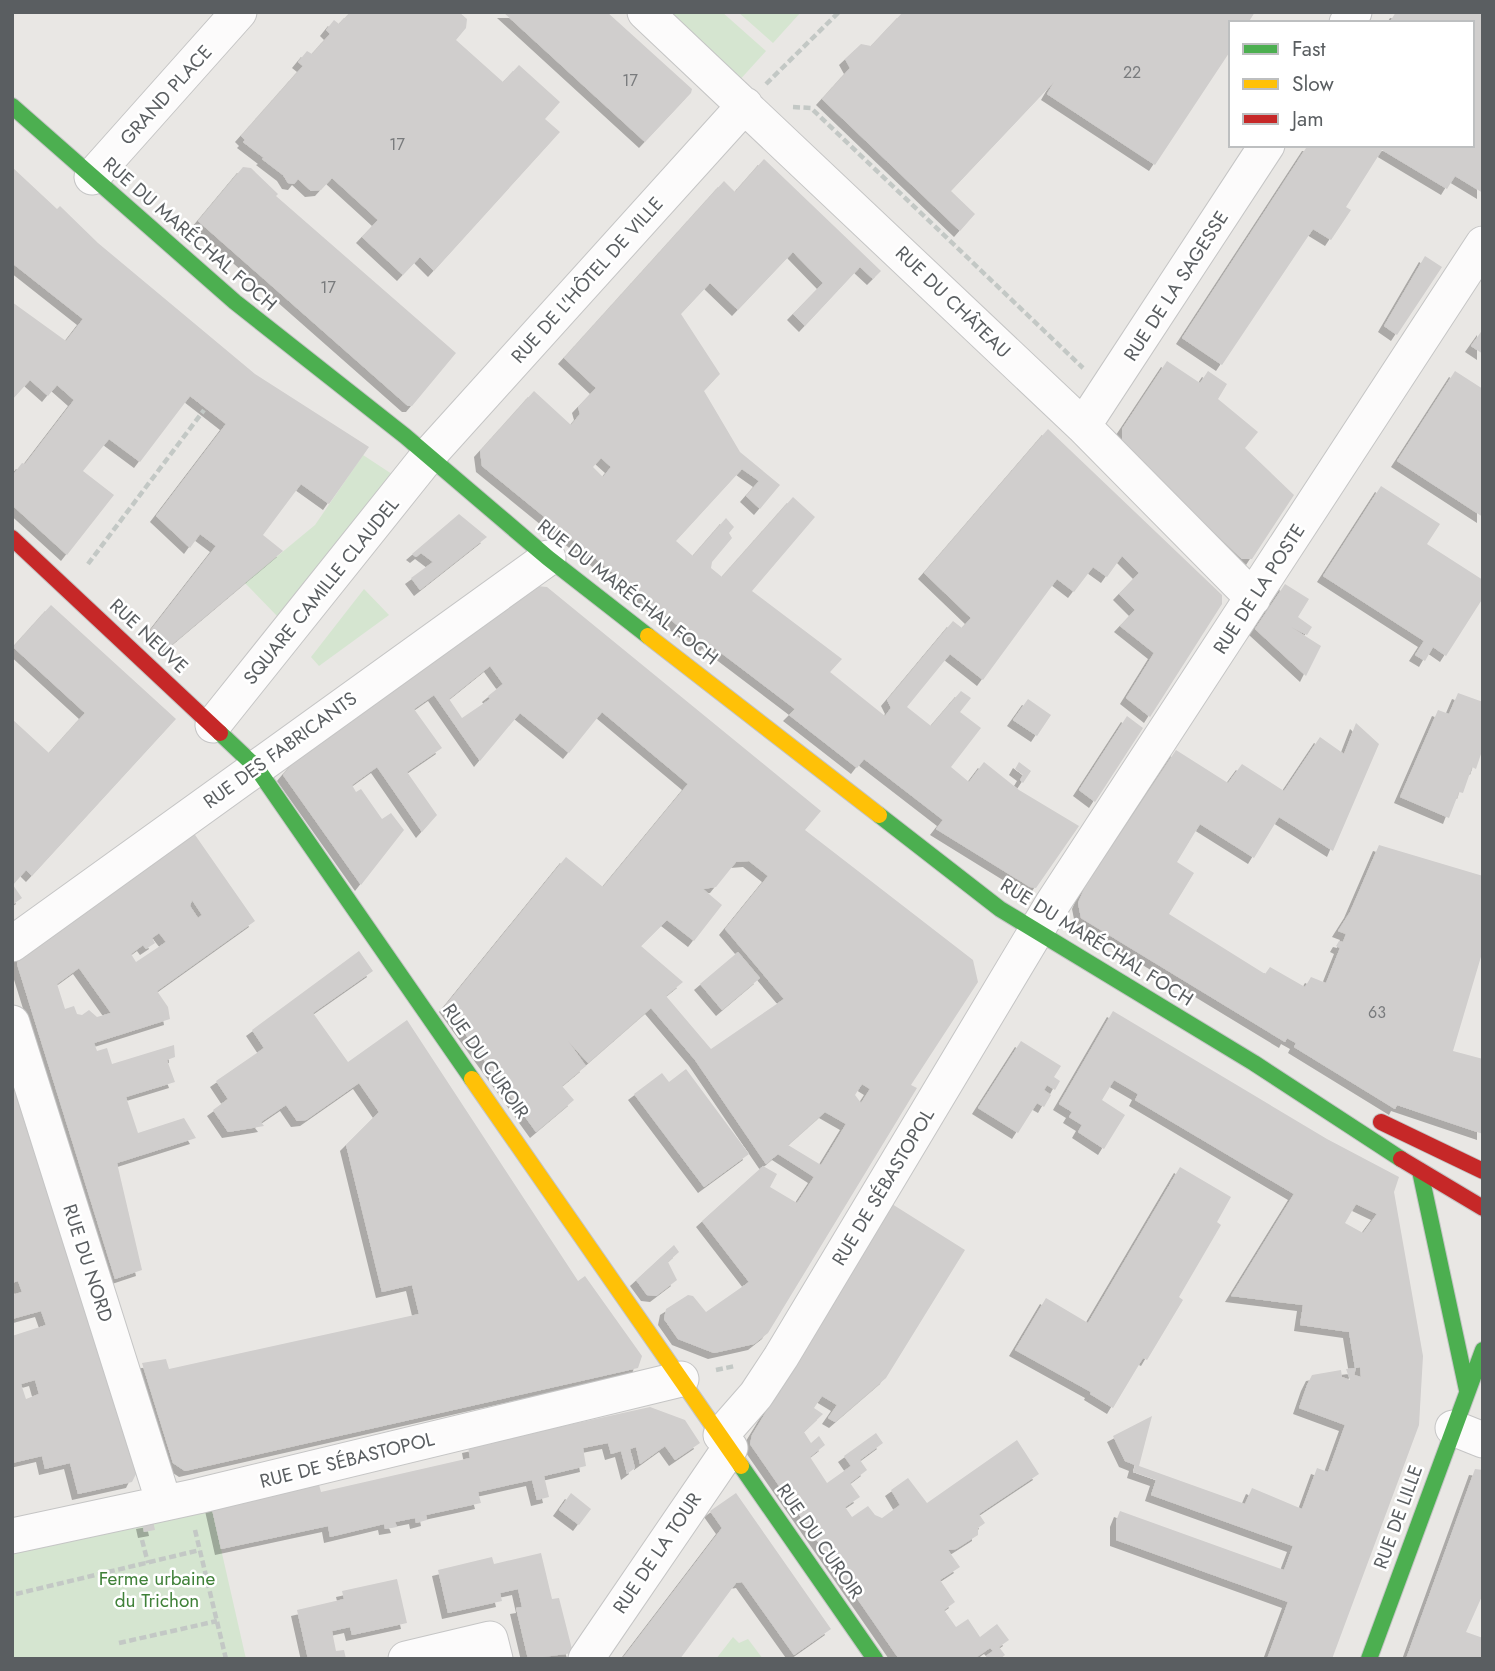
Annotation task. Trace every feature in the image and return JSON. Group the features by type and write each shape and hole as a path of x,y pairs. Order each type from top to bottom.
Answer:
{"main road":[{"name":"RUE DU MARÉCHAL FOCH","path":"12,106 235,302 428,456 548,558 893,828 1035,933 1254,1063 1420,1171 1483,1208"},
{"name":"RUE NEUVE","path":"12,537 256,767"},
{"name":"RUE DU CUROIR","path":"256,767 875,1659"},
{"name":"RUE DU MARÉCHAL FOCH","path":"1254,1063 1483,1171"},
{"path":"1420,1171 1467,1390"},
{"name":"RUE DE LILLE","path":"1369,1659 1468,1434 1467,1390 1483,1350"}],"street":[{"name":"GRAND PLACE","path":"93,177 239,12"},
{"name":"RUE DU CHÂTEAU","path":"645,12 1083,426 1254,598"},
{"name":"RUE DE L'HÔTEL DE VILLE","path":"428,456 745,105"},
{"name":"RUE DE LA SAGESSE","path":"1083,426 1266,147"},
{"name":"RUE DE LA POSTE","path":"1035,933 1483,244"},
{"name":"SQUARE CAMILLE CLAUDEL","path":"213,724 428,456"},
{"name":"RUE DES FABRICANTS","path":"12,944 548,558"},
{"name":"RUE DE SÉBASTOPOL","path":"725,1441 781,1357 1035,933"},
{"name":"RUE DU NORD","path":"12,1023 175,1501"},
{"name":"RUE DE SÉBASTOPOL","path":"12,1536 175,1501 681,1379"},
{"name":"RUE DE LA TOUR","path":"586,1659 725,1441"},
{"path":"406,1659 490,1639 495,1659"}],"path":[{"path":"745,105 839,12"},
{"path":"745,105 811,108 1107,391"},
{"path":"68,590 204,411"},
{"path":"681,1379 781,1357"},
{"path":"175,1501 200,1550 226,1659"},
{"path":"16,1594 200,1550"},
{"path":"119,1643 217,1620"}],"green space":[{"path":"657,12 722,12 766,51 737,83"},
{"path":"738,12 801,12 773,43"},
{"path":"363,455 401,480 277,616 245,583 315,525"},
{"path":"364,589 389,615 319,666 311,657"},
{"name":"Ferme urbaine du Trichon","path":"211,1505 246,1659 12,1659 12,1549"},
{"path":"733,1637 739,1643 748,1639 763,1659 716,1659"}],"building":[{"path":"350,12 459,12 467,19 466,28 456,40 503,82 519,65 560,102 545,119 560,132 434,271 420,257 403,275 362,237 378,220 332,178 321,190 311,191 298,179 294,184 288,183 283,175 243,142 245,140 241,136 303,66 298,62 307,51 312,54 330,34 326,30 334,20 339,24"},
{"path":"503,12 607,12 692,89 691,93 645,142"},
{"path":"903,12 1255,12 1249,21 1229,21 1229,53 1155,165 1047,94 1054,82 951,191 975,214 960,231 822,99 850,68 845,59 861,44 871,46"},
{"path":"1396,12 1483,12 1483,193 1455,176 1447,189 1382,150 1346,207 1351,210 1331,240 1313,229 1222,365 1182,338 1307,147 1474,147 1474,21 1390,21"},
{"path":"764,159 881,271 873,279 860,267 805,326 793,314 823,283 793,252 738,310 710,283 681,314 720,374 704,391 740,452 780,485 760,509 746,496 759,481 742,469 676,541 693,556 726,518 734,527 729,533 732,538 712,562 711,568 722,577 793,497 815,517 752,591 842,659 830,672 885,716 891,708 887,700 953,621 962,628 971,618 924,573 1048,429 1222,595 1222,604 1150,717 1126,698 1154,653 1120,626 1135,610 1119,594 1139,573 1122,556 1107,577 1093,567 1074,592 1057,579 983,680 950,654 907,707 931,726 961,691 971,698 960,712 981,728 951,767 969,782 984,762 1019,790 1079,826 1036,888 1030,887 936,829 943,820 864,759 857,768 789,715 795,709 708,643 704,647 482,466 480,451 534,391 571,425 580,414 578,407 596,388 564,358 724,181 735,192","holes":["601,458 611,467 603,477 593,467"]},
{"path":"12,167 57,209 60,206 98,243 255,374 369,447 329,504 301,484 263,535 283,551 169,647 150,631 216,546 200,534 190,548 156,516 226,424 190,396 140,462 109,439 83,471 114,495 67,555 12,505 12,476 22,463 25,464 74,400 57,385 48,396 30,380 12,400 12,302 66,341 83,319 12,263"},
{"path":"243,167 251,168 278,194 276,196 456,353 412,406 408,406 198,221"},
{"path":"1425,256 1442,267 1397,335 1384,326"},
{"path":"1483,329 1483,354 1471,346"},
{"path":"1167,361 1200,383 1208,371 1227,384 1218,399 1258,432 1245,448 1294,495 1252,559 1242,559 1122,445 1122,429"},
{"path":"1455,371 1483,389 1483,517 1397,461"},
{"path":"1381,486 1440,524 1427,544 1483,580 1483,598 1446,656 1433,647 1425,661 1415,655 1424,641 1323,576"},
{"path":"459,514 487,537 420,590 411,578 433,562 421,553 416,557 412,554"},
{"path":"1285,584 1309,599 1298,617 1312,627 1307,635 1291,627 1321,646 1306,676 1255,629"},
{"path":"537,586 547,587 821,811 805,830 973,960 978,982 911,1085 917,1088 768,1333 754,1344 714,1353 678,1339 664,1319 666,1309 688,1295 693,1296 706,1312 749,1282 702,1221 763,1166 777,1174 770,1187 797,1203 814,1177 778,1154 766,1164 695,1060 651,1008 588,1063 568,1041 586,1066 562,1086 574,1100 536,1132 445,1006 566,857 603,887 688,784 602,712 569,753 520,713 480,761 434,695 414,709 442,748 407,772 437,815 422,832 377,767 352,785 356,792 361,789 382,819 391,813 404,830 361,885 283,775 299,756","holes":["490,666 503,684 488,696 490,699 462,718 449,699","749,861 768,876 725,929 784,999 711,1049 666,996 683,982 641,946 667,920 694,941 722,905 703,889 716,887 736,862","862,1084 870,1089 861,1103 855,1095","825,1112 846,1124 821,1165 788,1145"]},
{"path":"51,605 176,719 32,876 26,870 13,885 22,898 12,905 12,719 49,753 85,713 13,647"},
{"path":"1458,693 1483,702 1483,748 1476,769 1472,767 1463,793 1459,792 1449,818 1400,797 1438,710 1449,714"},
{"path":"1028,699 1051,715 1037,736 1013,720"},
{"path":"1127,716 1143,728 1095,802 1079,790"},
{"path":"1356,723 1379,744 1333,851 1279,817 1254,858 1200,824 1177,862 1194,873 1169,914 1265,974 1270,967 1305,987 1311,977 1326,983 1340,948 1336,946 1339,941 1343,942 1346,934 1338,931 1350,912 1379,845 1483,876 1483,950 1453,1051 1483,1059 1483,1134 1397,1105 1395,1109 1294,1047 1296,1043 1287,1038 1285,1042 1081,918 1078,903 1085,887 1176,750 1228,783 1242,764 1284,791 1320,737 1344,754"},
{"path":"1019,762 1031,771 1023,783 1020,780 1023,775 1015,769"},
{"path":"193,832 255,921 157,991 168,1007 170,1019 94,1043 97,1051 107,1048 112,1064 174,1045 175,1057 167,1060 175,1082 126,1097 138,1133 184,1118 196,1138 117,1163 142,1270 115,1279 17,964 20,955","holes":["192,900 202,915 198,918 190,906","159,933 166,942 136,962 131,954 143,945 146,949 155,943 152,938","79,968 111,1013 97,1017 89,1010 82,1015 77,1014 74,1006 65,1009 57,984"]},
{"path":"359,951 373,971 313,1013 348,1062 407,1020 578,1281 585,1276 642,1356 638,1368 185,1471 173,1463 142,1363 166,1359 169,1369 419,1314 412,1285 382,1292 346,1145 379,1112 359,1083 306,1120 297,1121 286,1105 261,1122 264,1126 228,1132 213,1110 228,1099 216,1081 264,1048 252,1030"},
{"path":"738,952 760,978 722,1010 700,984"},
{"path":"1113,1011 1327,1139 1399,1177 1394,1192 1423,1356 1419,1425 1332,1659 1267,1659 1288,1602 1116,1540 1116,1521 1120,1511 1284,1570 1293,1546 1151,1495 1156,1480 1133,1472 1135,1465 1125,1461 1113,1436 1152,1416 1139,1466 1245,1504 1252,1488 1302,1509 1317,1468 1328,1472 1345,1425 1299,1408 1312,1375 1341,1370 1342,1377 1350,1380 1346,1369 1355,1368 1349,1332 1300,1325 1303,1305 1231,1296 1294,1194 1135,1100 1138,1094 1114,1080 1102,1100 1125,1115 1104,1149 1078,1132 1082,1125 1069,1117 1072,1112 1059,1104","holes":["1356,1204 1377,1214 1363,1233 1345,1223","1360,1367 1361,1377 1354,1375 1356,1368"]},
{"path":"1021,1041 1061,1066 1054,1077 1060,1081 1055,1090 1047,1085 1044,1090 1051,1095 1044,1107 1037,1103 1018,1133 978,1108"},
{"path":"686,1069 749,1154 704,1187 634,1094 662,1073 669,1082"},
{"path":"13,1082 136,1474 132,1482 78,1494 70,1463 45,1469 42,1456 12,1463 12,1336 46,1325 41,1311 12,1319 12,1295 22,1292 18,1281 12,1283","holes":["35,1380 39,1394 26,1399 21,1384"]},
{"path":"1180,1167 1231,1197 1217,1222 1221,1225 1179,1297 1183,1300 1147,1360 1143,1358 1113,1408 1090,1394 1091,1392 1015,1350 1046,1298 1088,1323"},
{"path":"892,1204 965,1250 886,1378 835,1422 828,1418 837,1405 822,1396 814,1408 823,1414 804,1432 811,1443 819,1436 825,1445 810,1457 827,1483 851,1466 844,1456 876,1433 883,1443 860,1460 867,1470 850,1483 860,1497 845,1507 852,1517 868,1506 875,1515 882,1518 900,1505 891,1490 908,1478 927,1503 1017,1440 1039,1474 979,1514 985,1523 978,1528 978,1535 956,1549 948,1550 960,1567 940,1580 955,1602 944,1610 956,1627 968,1619 980,1637 997,1624 1009,1640 999,1647 1005,1655 1000,1659 988,1659 986,1656 993,1651 990,1648 974,1659 899,1659 750,1444 752,1435"},
{"path":"674,1245 679,1252 668,1262 677,1280 656,1296 647,1295 636,1280"},
{"path":"650,1407 685,1420 700,1443 675,1460 665,1446 640,1464 636,1447 630,1449 635,1468 627,1474 621,1451 611,1454 608,1443 583,1448 586,1466 544,1476 549,1497 537,1500 532,1480 478,1492 481,1503 426,1515 427,1520 416,1523 415,1518 395,1522 397,1527 385,1529 384,1524 330,1537 328,1526 221,1549 211,1505 318,1481 321,1492 470,1458 468,1447"},
{"path":"1475,1469 1483,1470 1483,1594 1466,1632 1483,1638 1483,1659 1406,1659"},
{"path":"571,1493 591,1509 579,1525 559,1510"},
{"path":"736,1493 831,1629 794,1655 742,1582 736,1583 680,1659 622,1659 722,1528 710,1511"},
{"path":"153,1521 155,1530 144,1532 142,1523"},
{"path":"541,1553 552,1599 559,1598 573,1653 528,1659 516,1608 522,1607 518,1589 500,1593 502,1601 448,1613 438,1570 492,1557 494,1564"},
{"path":"397,1579 407,1623 352,1635 350,1627 332,1631 336,1651 344,1650 346,1659 308,1659 297,1610 344,1599 342,1591"}],"traffic: fast":[{"path":"12,106 235,302 405,436 548,558 648,636"},
{"path":"220,733 256,767 472,1079"},
{"path":"879,815 1000,909 1254,1063 1401,1159"},
{"path":"1420,1171 1467,1390"},
{"path":"1369,1659 1483,1350"},
{"path":"741,1466 875,1659"}],"traffic: slow":[{"path":"648,636 879,815"},
{"path":"472,1079 741,1466"}],"traffic: jam":[{"path":"12,538 220,733"},
{"path":"1381,1122 1483,1171"},
{"path":"1401,1159 1483,1208"}]}
